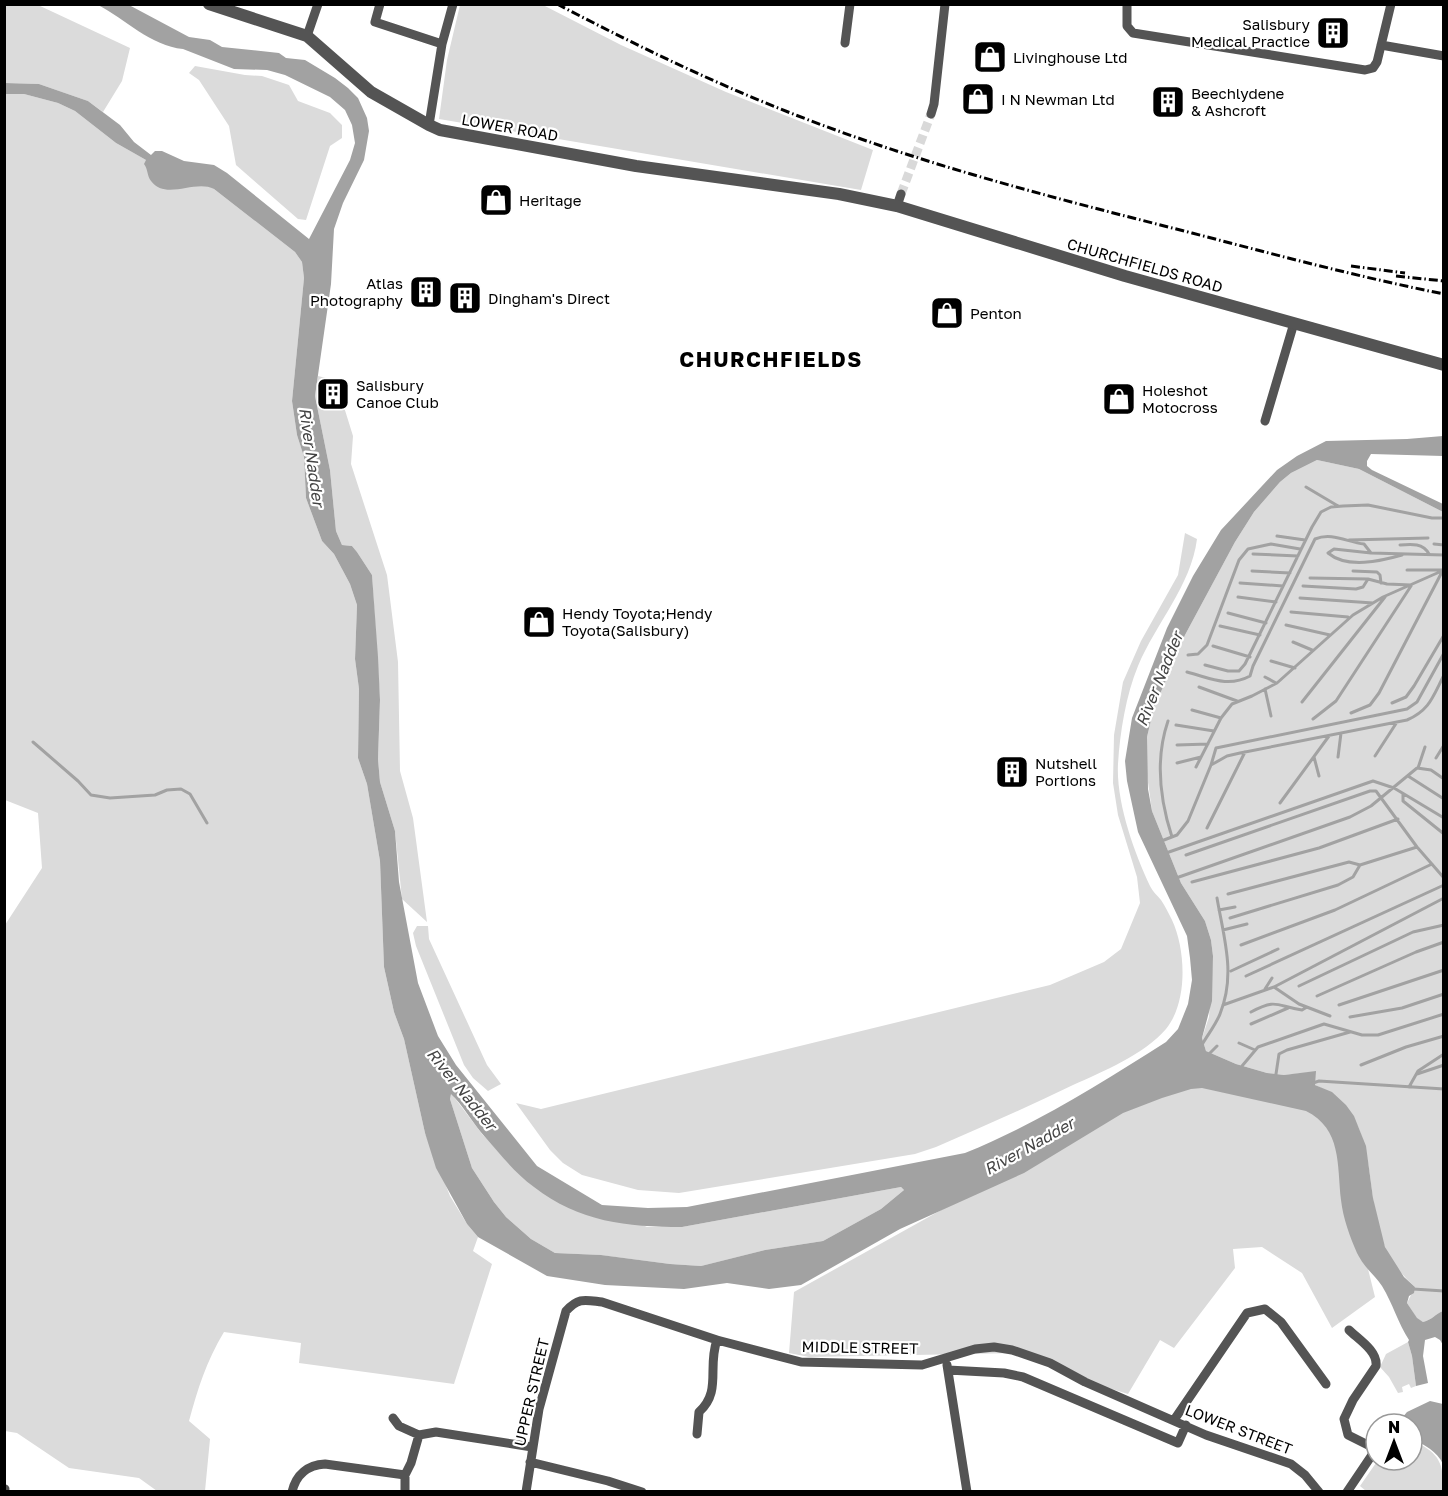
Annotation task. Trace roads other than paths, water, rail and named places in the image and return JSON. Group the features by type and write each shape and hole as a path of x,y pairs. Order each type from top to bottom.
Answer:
{"street":[{"name":"LOWER ROAD","path":"209,4 307,36 371,92 440,130 636,166 839,194"},
{"path":"307,36 318,4"},
{"path":"380,4 375,22 442,44"},
{"path":"429,125 442,44 453,4"},
{"path":"844,44 850,4"},
{"path":"931,114 945,4"},
{"path":"1127,4 1127,26 1133,33 1365,70 1373,68 1377,62 1391,4"},
{"path":"1381,45 1443,56"},
{"name":"CHURCHFIELDS ROAD","path":"839,194 899,200 1062,257 1443,365"},
{"path":"1265,421 1294,323"},
{"name":"MIDDLE STREET","path":"574,1302 584,1300 602,1302 717,1340 801,1362 922,1365 945,1357 986,1348 1012,1350 1044,1361 1085,1382 1173,1419"},
{"name":"UPPER STREET","path":"526,1491 539,1409 566,1311 574,1302"},
{"path":"1173,1419 1247,1313 1265,1309 1281,1322 1326,1384"},
{"path":"1349,1330 1372,1352 1377,1360 1376,1366 1353,1400 1344,1419 1348,1435 1364,1443"},
{"path":"697,1434 699,1412 712,1396 717,1340"},
{"path":"945,1357 967,1491"},
{"path":"948,1370 1004,1373 1023,1377 1178,1443 1186,1425"},
{"path":"393,1418 399,1426 419,1434 436,1432 532,1447"},
{"name":"LOWER STREET","path":"1173,1419 1206,1435 1291,1464 1319,1491"},
{"path":"405,1491 405,1475 411,1463 419,1434"},
{"path":"530,1462 642,1491"},
{"path":"292,1491 297,1477 314,1465 325,1464 405,1475"},
{"path":"1347,1491 1364,1466"}],"water":[{"name":"River Nadder","path":"98,5 129,5 189,37 210,40 222,47 279,53 286,58 305,60 348,88 358,98 367,118 369,131 364,160 343,203 334,229 331,284 315,396 330,470 336,531 342,545 352,546 372,575 380,700 378,759 380,782 395,831 399,882 418,983 438,1036 456,1065 537,1166 602,1205 648,1208 687,1207 965,1153 1043,1116 1166,1042 1178,1029 1188,1004 1192,980 1187,936 1138,832 1125,761 1132,718 1167,628 1193,576 1221,530 1277,470 1297,456 1326,441 1443,436 1443,456 1371,454 1367,466 1443,504 1443,512 1359,469 1317,460 1291,473 1280,482 1254,512 1235,542 1185,635 1154,708 1147,737 1148,789 1152,811 1181,883 1205,921 1211,940 1212,1001 1202,1038 1206,1051 1236,1064 1267,1073 1284,1075 1316,1071 1315,1085 1332,1092 1354,1116 1366,1146 1373,1198 1385,1247 1404,1277 1415,1287 1407,1303 1417,1318 1423,1322 1443,1311 1443,1345 1435,1337 1425,1340 1423,1356 1428,1383 1416,1386 1409,1340 1382,1286 1357,1253 1342,1207 1336,1149 1326,1128 1306,1111 1202,1088 1162,1098 1123,1113 1024,1173 900,1229 801,1285 769,1289 727,1283 684,1289 605,1285 547,1276 478,1237 467,1224 436,1168 425,1133 404,1039 394,1012 384,967 380,861 367,784 358,758 359,689 355,659 357,605 350,584 334,554 322,541 306,498 304,457 297,435 292,401 304,278 302,262 295,252 214,189 198,186 173,190 157,187 149,177 144,164 146,160 116,143 75,111 58,103 24,94 5,94 5,83 39,84 88,101 120,125 134,142 151,155 155,151 162,151 184,161 214,165 309,239 350,160 355,143 352,125 345,110 330,97 285,75 267,70 234,69 183,49 171,47 149,37","holes":["451,1094 485,1137 527,1182 568,1208 623,1224 682,1227 901,1187 904,1190 881,1209 823,1241 765,1250 701,1266 601,1255 555,1253 531,1239 506,1217 472,1168 450,1099"]},
{"path":"1430,1401 1443,1404 1443,1464 1434,1452 1424,1445 1424,1412 1407,1412"}],"waterway":[{"path":"1306,487 1338,506"},
{"path":"1205,665 1228,671 1239,671 1245,664 1321,512 1331,507 1368,505 1432,518 1444,518"},
{"path":"1277,536 1305,540"},
{"path":"1187,672 1226,682 1242,680 1250,676 1315,539 1333,537 1364,544 1371,553 1444,555"},
{"path":"1349,540 1428,538"},
{"path":"1188,655 1198,654 1207,645 1239,560 1248,549 1271,544 1300,549"},
{"path":"1434,544 1444,545"},
{"path":"1400,545 1420,546 1429,554"},
{"path":"1371,553 1334,549 1328,553 1336,558 1354,562 1374,561 1402,555"},
{"path":"1253,554 1298,556"},
{"path":"1351,713 1370,705 1379,693 1443,570 1407,570"},
{"path":"1196,767 1221,718 1232,704 1277,683 1353,615 1383,597 1444,570"},
{"path":"1252,571 1290,573"},
{"path":"1353,571 1377,572 1381,583"},
{"path":"1310,578 1368,579"},
{"path":"1303,586 1356,589 1363,587 1368,579 1387,584 1411,585"},
{"path":"1240,583 1283,586"},
{"path":"1313,719 1336,701 1411,586"},
{"path":"1238,597 1276,602"},
{"path":"1302,702 1385,597"},
{"path":"1300,598 1373,603"},
{"path":"1291,612 1348,617"},
{"path":"1228,613 1266,623"},
{"path":"1286,625 1330,635"},
{"path":"1220,626 1260,635"},
{"path":"1392,703 1406,697 1444,635"},
{"path":"1293,642 1312,650"},
{"path":"1213,646 1250,657"},
{"path":"1211,765 1216,748 1407,709 1417,702 1444,653"},
{"path":"1271,661 1295,668"},
{"path":"1164,840 1177,835 1188,821 1211,765 1227,756 1240,753 1407,720 1426,707 1444,675"},
{"path":"1265,677 1276,683"},
{"path":"1199,687 1237,701"},
{"path":"1265,689 1271,716"},
{"path":"1192,710 1221,718"},
{"path":"1168,721 1160,765 1164,809 1172,837"},
{"path":"1375,756 1397,722"},
{"path":"1176,725 1214,731"},
{"path":"1338,757 1341,733"},
{"path":"1280,803 1329,736"},
{"path":"33,742 91,795 110,798 155,795 167,790 181,789 190,794 207,823"},
{"path":"1177,745 1208,744"},
{"path":"1436,758 1444,745"},
{"path":"1418,768 1425,747"},
{"path":"1207,828 1245,752"},
{"path":"1177,763 1201,757"},
{"path":"1314,757 1319,776"},
{"path":"1179,877 1350,817 1371,806 1417,768 1431,770 1444,779"},
{"path":"1408,776 1444,799"},
{"path":"1169,852 1373,781 1394,788 1444,818"},
{"path":"1186,855 1370,791 1376,791 1417,847 1444,878"},
{"path":"1403,794 1403,801 1444,834"},
{"path":"1192,882 1319,848 1398,819"},
{"path":"1228,894 1349,862 1360,865 1417,847"},
{"path":"1241,945 1335,910 1432,864"},
{"path":"1230,918 1338,885 1353,877 1360,865"},
{"path":"1246,976 1444,885"},
{"path":"1203,1043 1220,1014 1227,985 1227,956 1217,898"},
{"path":"1274,987 1444,898"},
{"path":"1219,910 1235,907"},
{"path":"1223,930 1247,924"},
{"path":"1299,986 1413,932 1444,925"},
{"path":"1317,996 1444,942"},
{"path":"1231,971 1278,949"},
{"path":"1339,1005 1444,970"},
{"path":"1265,989 1272,978"},
{"path":"1223,1005 1274,987 1299,1004 1330,1016"},
{"path":"1350,1017 1402,1008 1444,994"},
{"path":"1251,1012 1272,1004 1302,1010 1307,1007"},
{"path":"1251,1024 1288,1008"},
{"path":"1242,1066 1258,1047 1324,1024 1362,1035 1378,1035 1444,1014"},
{"path":"1276,1074 1279,1054 1350,1032"},
{"path":"1361,1065 1406,1047 1444,1036"},
{"path":"1239,1043 1255,1050"},
{"path":"1209,1054 1217,1046"},
{"path":"1409,1087 1418,1071 1444,1054"},
{"path":"1417,1074 1444,1065"},
{"path":"1313,1083 1319,1081 1444,1089"},
{"path":"1413,1289 1444,1291"}],"tunnel":[{"path":"901,194 931,114"}],"railway":[{"path":"557,4 658,55 735,90 866,141 974,175 1137,219 1444,294"},
{"path":"1351,266 1405,273"},
{"path":"1396,276 1444,281"}],"place":[{"name":"Salisbury Medical Practice","path":"1333,33"},
{"name":"Livinghouse Ltd","path":"990,57"},
{"name":"I N Newman Ltd","path":"978,99"},
{"name":"Beechlydene & Ashcroft","path":"1168,102"},
{"name":"Heritage","path":"496,200"},
{"name":"Atlas Photography","path":"426,292"},
{"name":"Dingham's Direct","path":"465,298"},
{"name":"Penton","path":"947,313"},
{"name":"Salisbury Canoe Club","path":"333,394"},
{"name":"Holeshot Motocross","path":"1119,399"},
{"name":"Hendy Toyota;Hendy Toyota(Salisbury)","path":"539,622"},
{"name":"Nutshell Portions","path":"1012,772"}],"district":[{"name":"CHURCHFIELDS","path":"771,359"}]}
